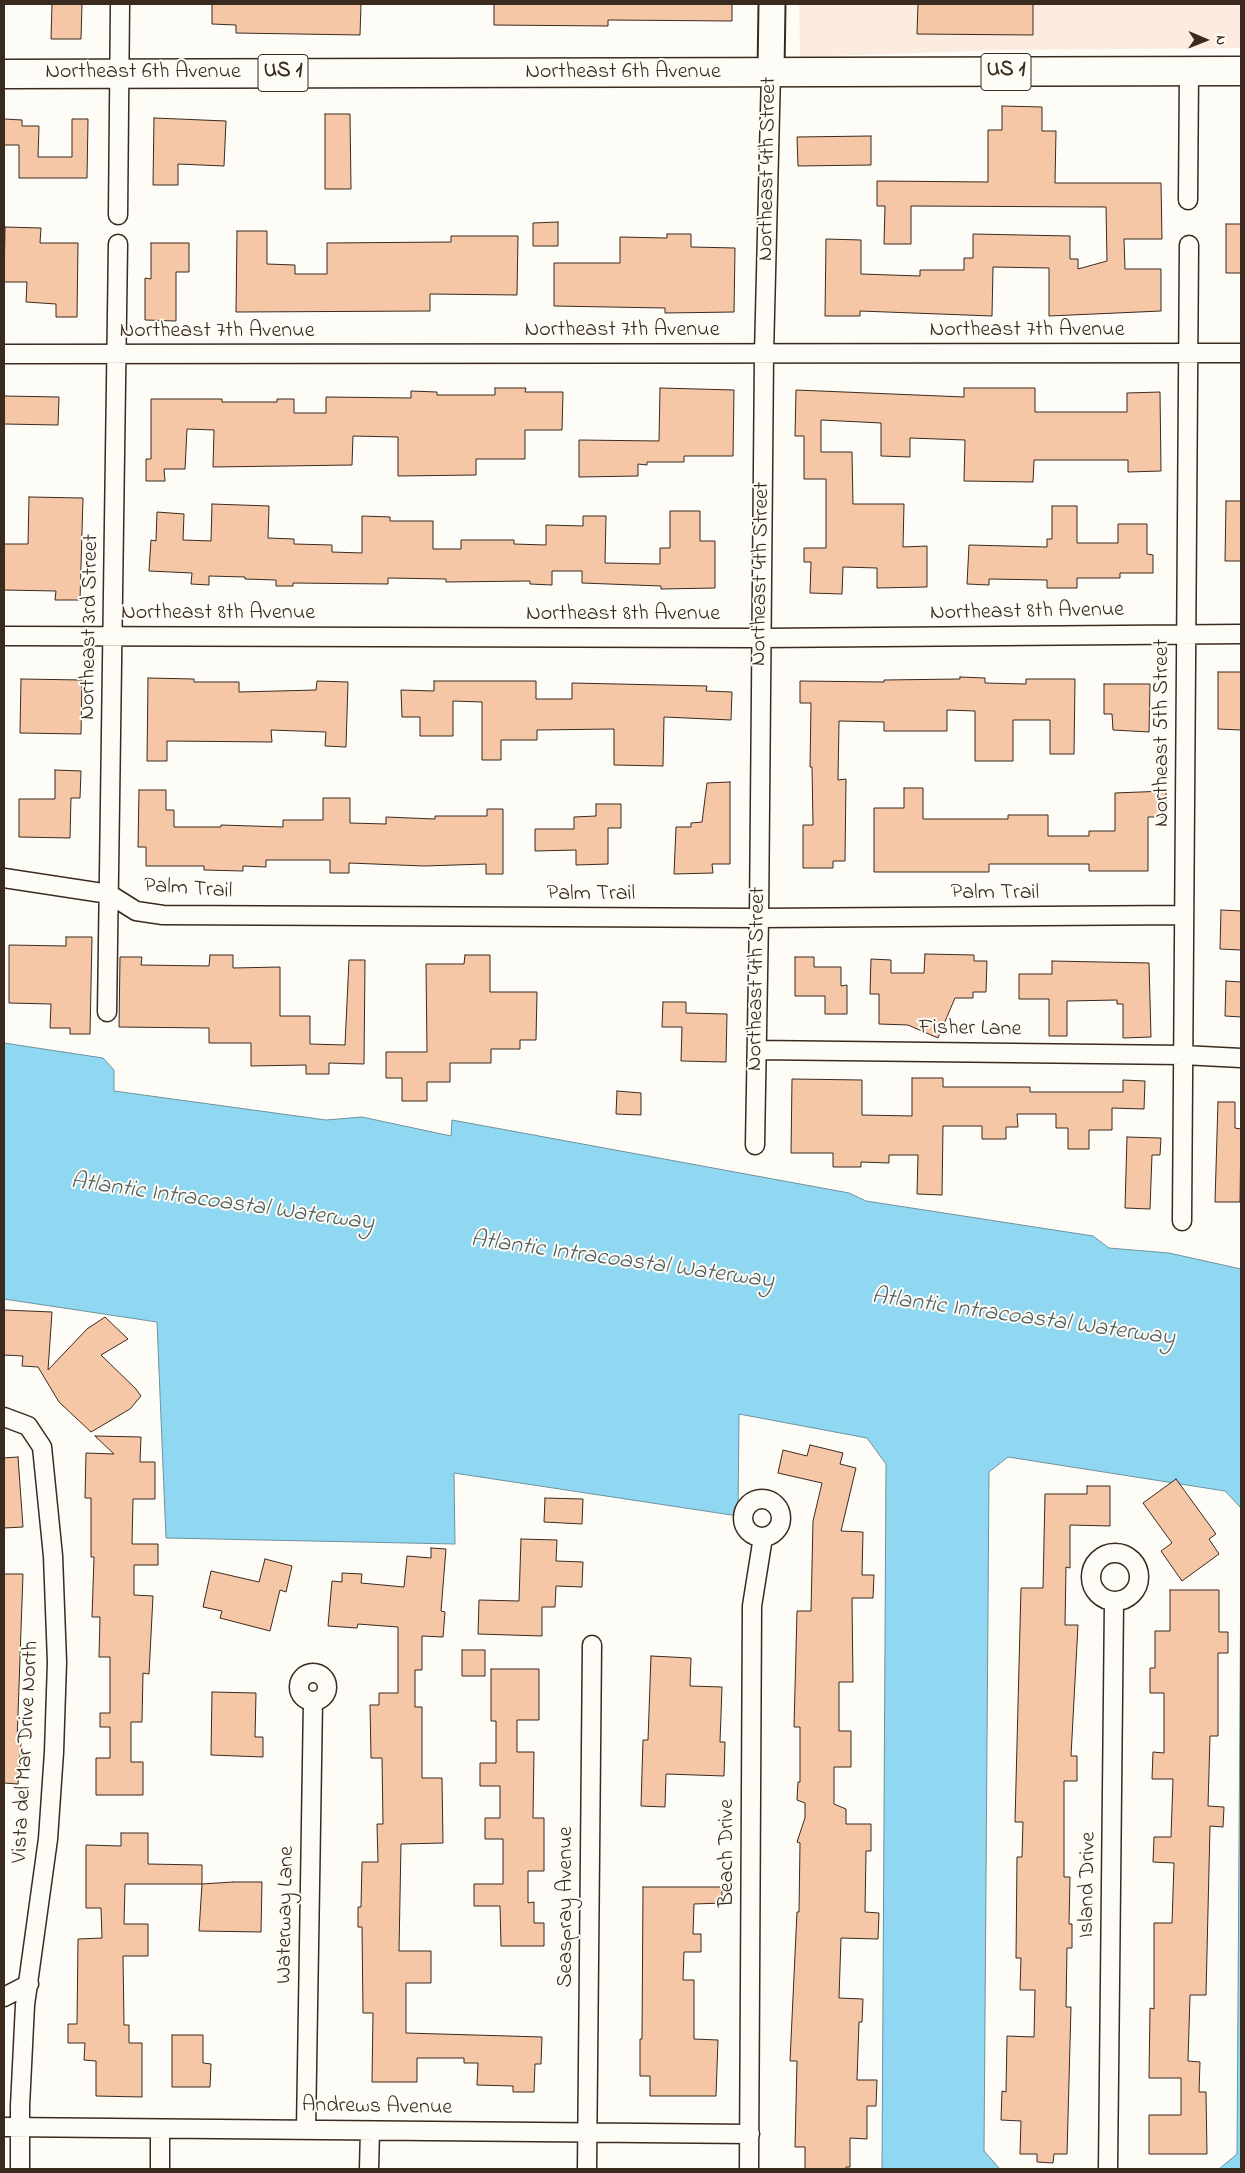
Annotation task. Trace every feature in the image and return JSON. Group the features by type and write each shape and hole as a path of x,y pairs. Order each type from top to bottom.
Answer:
{"main road":[{"name":"Northeast 6th Avenue","path":"4,74 1241,71"}],"street":[{"path":"118,215 120,4"},
{"name":"Northeast 4th Street","path":"755,1145 764,354 772,4"},
{"path":"1188,200 1189,72"},
{"name":"Northeast 3rd Street","path":"107,1012 118,354 118,244"},
{"name":"Northeast 5th Street","path":"1182,1221 1189,245"},
{"name":"Northeast 7th Avenue","path":"4,354 1241,353"},
{"name":"Northeast 8th Avenue","path":"4,636 762,638 1241,634"},
{"name":"Palm Trail","path":"4,878 109,894 136,911 164,915 759,918 1184,915"},
{"name":"Fisher Lane","path":"757,1050 1183,1055"},
{"path":"1183,1055 1241,1058"},
{"name":"Vista del Mar Drive North","path":"4,1417 28,1426 42,1447 53,1556 56,1662 54,1752 48,1839 25,2005 12,2127 20,2169"},
{"name":"Beach Drive","path":"749,2169 752,1606 763,1537"},
{"name":"Island Drive","path":"1108,2169 1114,1602"},
{"name":"Seaspray Avenue","path":"588,2169 592,1645"},
{"name":"Waterway Lane","path":"306,2130 313,1701"},
{"path":"4,1997 29,1984"},
{"name":"Andrews Avenue","path":"12,2127 750,2134"},
{"path":"160,2129 160,2169"},
{"path":"369,2169 370,2131"}],"shaded area":[{"path":"799,4 1241,4 1241,48 1003,50 800,57"}],"water":[{"name":"Atlantic Intracoastal Waterway","path":"4,1043 103,1058 114,1070 114,1091 326,1120 362,1117 451,1136 452,1120 849,1193 866,1201 1093,1236 1109,1248 1169,1253 1241,1269 1241,1508 1225,1491 1008,1457 989,1472 984,2151 1000,2169 882,2169 886,1464 867,1438 739,1414 738,1516 454,1473 455,1544 166,1538 157,1322 4,1299"},
{"path":"1241,1544 1241,2169 1219,2169 1237,2154"}],"building":[{"path":"52,4 82,4 81,39 51,39"},
{"path":"212,4 361,4 360,35 236,33 236,25 212,24"},
{"path":"494,4 732,4 732,21 608,20 608,26 494,25"},
{"path":"918,4 1033,4 1033,35 917,34"},
{"path":"1002,106 1042,107 1042,131 1056,131 1055,183 1161,183 1162,239 1124,239 1125,269 1161,269 1161,311 1049,316 1049,268 993,267 992,316 860,311 860,316 825,316 826,239 861,240 861,274 920,276 920,270 964,270 964,258 973,258 973,234 1070,236 1070,259 1078,259 1078,269 1107,261 1106,207 911,206 911,244 884,244 885,206 877,206 877,181 988,182 988,130 1002,130"},
{"path":"325,114 350,114 351,189 325,189"},
{"path":"154,118 226,121 224,166 178,164 178,185 153,185"},
{"path":"4,119 22,120 22,126 39,126 38,157 72,157 72,119 88,119 87,178 19,178 19,145 4,145"},
{"path":"871,136 871,165 798,166 797,137"},
{"path":"558,222 558,246 533,246 533,223"},
{"path":"1226,224 1241,224 1241,273 1226,273"},
{"path":"5,227 41,228 40,243 78,243 77,317 56,317 56,304 26,302 27,282 4,282"},
{"path":"237,231 267,231 267,264 295,265 295,274 327,274 327,243 451,242 451,236 518,236 517,295 430,294 430,311 236,312"},
{"path":"667,234 691,234 691,247 735,248 734,312 665,313 665,308 554,306 554,263 620,263 620,237 667,238"},
{"path":"151,243 189,243 189,272 176,272 176,321 145,320 145,278 151,279"},
{"path":"495,388 526,388 525,392 563,392 562,430 525,430 525,459 476,459 476,475 398,476 398,437 353,436 352,465 213,467 214,430 187,429 185,469 164,469 165,481 146,481 146,459 151,459 151,399 222,399 222,402 277,402 277,399 294,399 294,413 326,413 326,397 411,398 411,391 437,392 437,395 495,395"},
{"path":"660,388 734,390 733,456 684,456 684,462 647,462 647,465 638,464 638,476 579,477 579,440 659,441"},
{"path":"964,388 1035,388 1035,412 1127,412 1127,393 1160,392 1161,471 1128,472 1128,460 1034,460 1033,482 964,481 965,440 910,438 910,457 881,456 881,423 821,420 821,452 852,452 853,504 904,504 903,547 927,546 927,587 877,588 877,568 843,567 842,594 810,593 811,562 804,562 804,548 826,548 826,479 804,479 804,436 795,436 796,390 964,397"},
{"path":"4,396 59,397 58,425 4,424"},
{"path":"29,497 83,498 80,600 55,600 56,591 4,590 4,544 28,544"},
{"path":"1226,501 1241,501 1241,561 1225,561"},
{"path":"212,504 269,506 268,538 294,539 294,544 332,545 332,552 362,553 362,516 390,517 390,521 433,521 433,549 461,549 461,540 514,540 514,544 546,545 546,525 583,526 583,516 606,516 605,563 660,564 660,548 670,548 670,511 700,511 700,541 715,541 715,588 661,589 661,586 582,583 582,571 552,571 552,585 530,584 530,581 446,582 446,579 388,578 388,584 293,583 293,586 276,586 276,580 209,576 209,585 191,584 192,573 149,571 151,540 156,541 157,512 184,514 183,540 211,541"},
{"path":"1052,506 1077,506 1077,543 1118,543 1118,524 1147,524 1147,554 1153,555 1153,573 1120,573 1120,578 1077,578 1077,588 1047,588 1047,580 989,579 989,585 967,584 969,545 1047,547 1047,539 1052,539"},
{"path":"1218,672 1241,672 1241,730 1218,729"},
{"path":"960,677 985,678 985,683 1026,684 1026,679 1075,679 1074,754 1050,754 1050,720 1013,720 1013,761 975,761 975,711 947,710 947,731 884,731 884,722 839,721 838,780 846,779 845,861 833,861 833,868 803,868 803,825 813,825 812,767 810,767 811,703 800,703 800,681 884,682 884,680 960,679"},
{"path":"148,678 194,679 194,682 239,682 239,692 316,690 317,681 348,682 346,747 325,746 326,732 271,730 272,742 167,741 167,761 147,761"},
{"path":"21,679 82,680 81,734 20,733"},
{"path":"434,681 536,681 536,699 572,699 572,683 707,686 706,691 732,692 731,720 664,717 663,766 614,765 614,729 537,730 537,740 501,740 501,760 482,760 482,702 453,701 453,736 420,736 420,717 402,717 401,690 434,691"},
{"path":"1104,684 1150,684 1149,732 1113,730 1112,714 1104,714"},
{"path":"55,770 81,771 80,798 71,798 70,838 19,837 19,799 55,799"},
{"path":"730,782 730,864 712,864 713,873 674,874 676,827 691,827 691,823 702,822 707,783"},
{"path":"904,788 923,788 923,819 1008,819 1008,815 1048,815 1048,836 1089,836 1089,831 1115,831 1115,793 1166,791 1166,817 1148,817 1148,871 1089,871 1089,864 989,864 989,872 874,872 874,808 904,808"},
{"path":"139,790 166,790 166,810 174,810 174,827 221,827 221,825 283,827 283,820 323,820 323,798 350,798 350,823 386,824 386,817 435,819 435,816 487,816 487,809 503,809 503,874 486,874 486,864 424,866 349,863 349,873 330,873 330,860 266,860 266,867 243,866 243,871 204,870 204,866 146,866 146,847 138,847"},
{"path":"596,804 621,804 621,828 608,828 608,864 576,865 576,850 535,851 535,829 574,829 574,817 596,816"},
{"path":"1221,910 1241,911 1241,950 1220,949"},
{"path":"66,937 92,937 90,1034 70,1034 70,1028 50,1028 51,1004 9,1003 9,945 66,946"},
{"path":"925,954 974,955 974,961 987,961 986,992 973,992 973,998 955,998 938,1038 908,1025 879,1024 879,994 870,994 871,959 891,960 891,973 924,973"},
{"path":"210,955 233,955 233,968 280,967 280,1016 310,1016 310,1044 345,1045 349,960 365,960 364,1064 329,1063 329,1074 306,1074 306,1065 251,1066 251,1043 209,1043 209,1028 119,1027 120,957 142,957 141,965 209,966"},
{"path":"465,955 490,955 490,992 537,992 536,1040 520,1040 520,1049 491,1049 491,1063 450,1063 450,1082 427,1082 427,1101 402,1101 402,1078 386,1078 386,1052 427,1052 426,964 464,964"},
{"path":"795,957 814,957 814,967 841,967 841,986 847,985 847,1014 825,1014 825,996 795,996"},
{"path":"1052,961 1149,963 1151,1037 1123,1038 1123,1004 1117,1004 1117,1000 1067,1001 1067,1036 1049,1036 1049,999 1019,999 1019,974 1052,974"},
{"path":"1226,981 1241,982 1241,1017 1225,1016"},
{"path":"663,1002 686,1002 686,1013 727,1014 726,1062 681,1061 682,1027 662,1027"},
{"path":"912,1078 943,1078 943,1087 1030,1087 1030,1092 1123,1092 1123,1080 1145,1081 1144,1109 1112,1108 1112,1130 1089,1130 1089,1149 1068,1149 1068,1128 1056,1128 1056,1114 1017,1114 1018,1127 1006,1127 1006,1139 982,1139 982,1126 943,1126 942,1195 917,1194 918,1155 889,1155 889,1163 861,1162 861,1167 833,1167 833,1153 791,1153 792,1079 862,1080 862,1115 912,1116"},
{"path":"617,1091 641,1093 641,1115 616,1114"},
{"path":"1218,1102 1235,1102 1235,1128 1241,1129 1240,1202 1215,1202"},
{"path":"1127,1137 1161,1138 1160,1155 1152,1155 1150,1209 1125,1208"},
{"path":"4,1310 52,1312 48,1370 87,1329 105,1317 128,1339 101,1355 141,1396 130,1409 91,1432 59,1402 38,1367 22,1366 23,1356 4,1355"},
{"path":"95,1436 141,1437 140,1462 155,1462 155,1499 133,1499 132,1544 158,1544 158,1565 134,1565 134,1595 153,1596 149,1674 143,1673 142,1722 131,1722 131,1762 143,1762 143,1795 96,1795 96,1758 110,1758 110,1727 100,1727 100,1713 110,1713 110,1657 99,1657 100,1617 92,1617 94,1557 91,1557 91,1498 85,1498 86,1453 114,1454"},
{"path":"810,1445 843,1453 840,1464 856,1468 841,1531 863,1532 862,1575 874,1575 873,1598 852,1598 853,1682 839,1682 839,1731 851,1731 851,1767 834,1767 834,1804 846,1809 846,1824 871,1824 871,1851 866,1851 865,1912 879,1913 878,1939 841,1938 839,1998 863,1999 862,2022 859,2022 857,2080 877,2080 876,2106 867,2106 867,2139 850,2138 850,2167 846,2167 846,2169 805,2169 805,2147 795,2147 797,2061 790,2061 797,1912 799,1912 800,1843 797,1842 805,1818 805,1803 797,1800 798,1782 800,1782 800,1727 794,1727 797,1611 811,1611 813,1521 822,1483 778,1473 783,1450 807,1456"},
{"path":"18,1457 23,1527 4,1528 4,1458"},
{"path":"1176,1479 1216,1534 1209,1539 1219,1554 1182,1581 1161,1551 1172,1543 1143,1503"},
{"path":"1087,1486 1110,1486 1110,1526 1070,1525 1070,1568 1066,1567 1065,1625 1078,1625 1071,1756 1077,1756 1077,1781 1064,1781 1064,1877 1070,1877 1069,1924 1072,1924 1072,1948 1067,1948 1066,2007 1071,2007 1067,2154 1054,2154 1053,2163 1037,2162 1037,2154 1020,2154 1021,2121 1001,2120 1002,2091 1006,2092 1007,2036 1034,2037 1035,1990 1020,1990 1021,1958 1016,1958 1017,1857 1022,1857 1023,1822 1015,1822 1021,1588 1043,1588 1045,1494 1087,1494"},
{"path":"545,1498 583,1499 582,1524 544,1522"},
{"path":"521,1539 557,1540 556,1561 583,1562 582,1587 556,1586 555,1607 542,1607 542,1636 478,1634 479,1600 519,1601"},
{"path":"431,1548 446,1549 441,1611 445,1612 443,1637 422,1636 422,1670 415,1670 415,1707 422,1707 422,1778 442,1778 443,1843 401,1844 399,1951 431,1951 431,1983 406,1983 406,2033 542,2037 541,2064 535,2064 534,2092 513,2092 513,2086 477,2085 478,2063 464,2063 464,2058 417,2058 417,2082 372,2082 373,2013 363,2013 362,1927 358,1927 358,1907 361,1907 362,1862 378,1862 377,1824 383,1824 382,1758 371,1758 370,1705 379,1705 379,1693 398,1693 398,1627 358,1624 357,1628 328,1626 332,1581 342,1582 342,1573 362,1574 361,1583 404,1587 407,1556 431,1558"},
{"path":"265,1559 292,1566 286,1592 280,1590 270,1631 220,1618 222,1611 203,1607 211,1571 259,1582"},
{"path":"4,1574 23,1574 17,1742 21,1743 18,1784 4,1783"},
{"path":"1170,1590 1219,1590 1219,1632 1228,1632 1228,1653 1218,1653 1218,1736 1210,1736 1208,1806 1224,1807 1223,1827 1210,1826 1206,1995 1190,1995 1188,2061 1200,2062 1199,2092 1206,2092 1207,2154 1149,2154 1149,2115 1181,2115 1181,2078 1149,2078 1150,2008 1154,2009 1154,1923 1172,1923 1174,1863 1153,1862 1154,1837 1171,1837 1173,1779 1152,1779 1153,1752 1164,1753 1164,1693 1150,1693 1150,1668 1155,1668 1155,1631 1170,1631"},
{"path":"462,1650 485,1650 485,1676 462,1676"},
{"path":"651,1656 691,1658 690,1686 722,1687 720,1742 725,1742 724,1776 666,1774 665,1807 641,1806 643,1740 648,1740"},
{"path":"491,1669 539,1669 539,1720 517,1720 517,1752 534,1752 533,1818 544,1818 544,1871 528,1871 528,1903 534,1902 534,1923 544,1923 544,1946 501,1946 500,1906 474,1906 474,1884 503,1884 503,1839 485,1839 485,1818 500,1818 500,1786 480,1786 480,1763 496,1763 496,1721 491,1721"},
{"path":"212,1692 256,1693 255,1737 263,1737 263,1757 211,1755"},
{"path":"121,1833 148,1833 148,1864 202,1865 202,1884 125,1884 124,1924 148,1924 148,1956 123,1956 124,2025 129,2025 129,2043 142,2043 142,2097 96,2096 96,2061 84,2060 85,2043 68,2043 68,2024 77,2024 78,1939 102,1938 101,1908 86,1908 86,1845 121,1846"},
{"path":"262,1882 261,1932 199,1931 202,1884"},
{"path":"643,1887 722,1887 722,1903 694,1904 693,1934 701,1934 701,1952 684,1952 683,1980 694,1980 694,2039 718,2040 716,2096 650,2096 650,2076 640,2076"},
{"path":"172,2035 203,2035 203,2063 211,2064 210,2087 172,2087"}]}
